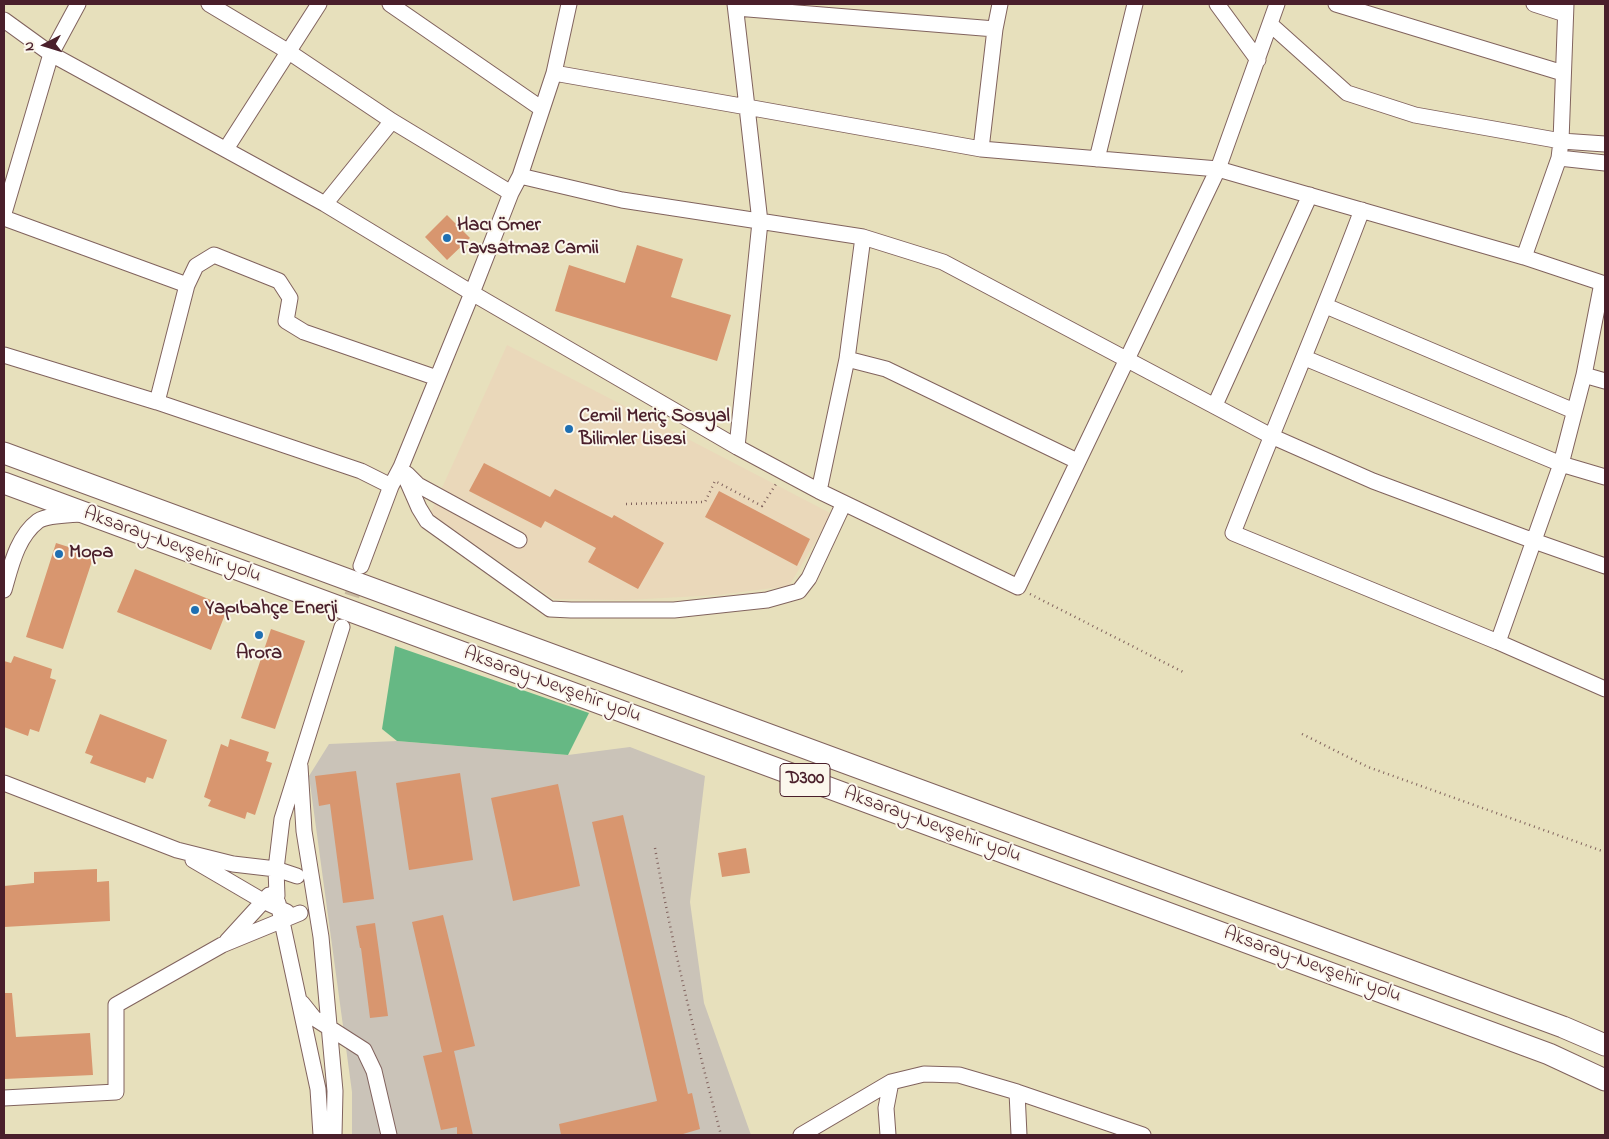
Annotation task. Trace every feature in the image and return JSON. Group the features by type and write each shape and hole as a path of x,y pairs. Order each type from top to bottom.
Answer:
{"highway":[{"name":"Aksaray-Nevşehir yolu","path":"4,453 1554,1023 1605,1045"},
{"name":"Aksaray-Nevşehir yolu","path":"4,483 1549,1054 1605,1080"}],"street":[{"path":"4,213 51,54 78,4"},
{"path":"209,4 289,52 392,121 511,193"},
{"path":"226,148 319,4"},
{"path":"390,4 542,109"},
{"path":"361,566 391,486 401,467 511,193 520,176 554,73 569,4"},
{"path":"980,149 995,29 1000,4"},
{"path":"1097,159 1135,4"},
{"path":"1217,4 1258,60"},
{"path":"4,20 51,54 226,148 325,204 472,293 737,447 844,503 1018,587 1218,169 1277,4"},
{"path":"1336,4 1563,73"},
{"path":"1524,258 1558,158 1561,141 1565,9 1534,4"},
{"path":"737,447 760,222 736,6 995,29"},
{"path":"1270,24 1347,93 1415,115 1561,141 1605,144"},
{"path":"554,73 980,149 1218,169 1524,258 1603,284 1584,375 1562,464 1498,642"},
{"path":"325,204 392,121"},
{"path":"1558,158 1605,163"},
{"path":"520,176 622,200 864,237 943,262 1271,436 1373,481 1605,566"},
{"path":"1215,405 1310,196"},
{"path":"1362,210 1326,306 1271,436 1233,533 1498,642 1605,689"},
{"path":"4,218 187,286"},
{"path":"820,491 847,359 864,237"},
{"path":"157,402 187,286 196,266 214,254 279,281 290,298 286,321 304,332 437,378"},
{"path":"1326,306 1574,412"},
{"path":"4,356 157,402 361,471 391,486"},
{"path":"1304,358 1562,464 1605,477"},
{"path":"847,359 886,369 1077,461"},
{"path":"1584,375 1605,381"},
{"path":"4,445 62,474"},
{"path":"401,467 419,508 427,521 550,609 674,610 767,600 799,590 809,578 844,503"},
{"path":"401,467 418,485 519,540"},
{"path":"4,590 12,561 22,539 39,520 61,515 84,514"},
{"path":"321,1135 318,1089 280,903 276,869 282,819 342,627"},
{"path":"300,766 304,831 321,937 335,1091 334,1135"},
{"path":"4,783 177,850 280,903 311,906 314,893 309,882 297,876 276,869 233,864 177,850"},
{"path":"4,1098 116,1092 116,1005 222,945 280,903 291,877 297,876"},
{"path":"222,945 280,903"},
{"path":"301,1002 314,1018 364,1050 374,1071 390,1135"},
{"path":"801,1135 891,1082 924,1074 959,1075 1017,1092 1139,1135"},
{"path":"888,1135 886,1108 891,1082"},
{"path":"1017,1092 1019,1135"}],"path":[{"path":"626,504 705,502 716,481 762,506 783,472"},
{"path":"1018,587 1183,672"},
{"path":"1302,734 1368,767 1605,852"},
{"path":"654,848 668,924 721,1135"}],"shaded area":[{"name":"Cemil Meriç Sosyal Bilimler Lisesi","path":"507,345 832,514 789,586 718,595 627,600 554,599 430,514"},
{"path":"397,741 568,755 630,747 705,776 690,902 704,1003 751,1135 352,1135 352,1092 309,776 329,744"}],"green space":[{"path":"395,646 589,713 568,755 397,741 382,729"}],"building":[{"name":"Hacı Ömer Tavsatmaz Camii","path":"447,215 470,238 447,260 425,237"},
{"path":"637,245 683,259 671,297 731,315 717,361 555,311 569,265 625,283"},
{"path":"484,463 550,497 555,489 612,518 614,515 664,543 638,589 588,562 596,548 545,521 541,528 469,491"},
{"path":"719,491 810,539 797,566 705,517"},
{"path":"56,543 94,555 63,649 26,637"},
{"path":"135,569 228,607 211,650 117,612"},
{"path":"271,629 305,641 275,729 241,718"},
{"path":"14,656 52,669 50,678 56,680 39,732 30,729 28,736 4,727 4,661 11,663"},
{"path":"100,714 167,740 153,779 147,777 145,783 90,763 93,756 85,753"},
{"path":"230,739 269,752 266,761 272,763 255,815 247,812 245,819 208,806 211,800 204,797 221,744 228,747"},
{"path":"356,771 374,899 343,903 330,804 319,806 315,776"},
{"path":"460,773 473,860 409,870 396,783"},
{"path":"558,784 580,886 513,901 491,798"},
{"path":"623,815 688,1094 692,1093 700,1129 684,1135 561,1135 559,1124 657,1101 592,822"},
{"path":"746,848 750,873 722,877 718,853"},
{"path":"97,869 97,882 109,881 110,921 4,927 4,886 34,883 34,872"},
{"path":"443,915 475,1046 454,1051 473,1135 457,1135 457,1127 441,1130 423,1056 442,1052 412,922"},
{"path":"375,923 388,1016 370,1018 361,948 356,926"},
{"path":"4,993 12,993 16,1037 90,1033 93,1075 4,1079"}],"tunnel":[{"path":"345,618 359,573"}],"place":[{"name":"Hacı Ömer Tavsatmaz Camii","path":"447,238"},
{"name":"Cemil Meriç Sosyal Bilimler Lisesi","path":"569,429"},
{"name":"Mopa","path":"59,554"},
{"name":"Yapıbahçe Enerji","path":"195,610"},
{"name":"Arora","path":"259,635"}]}
